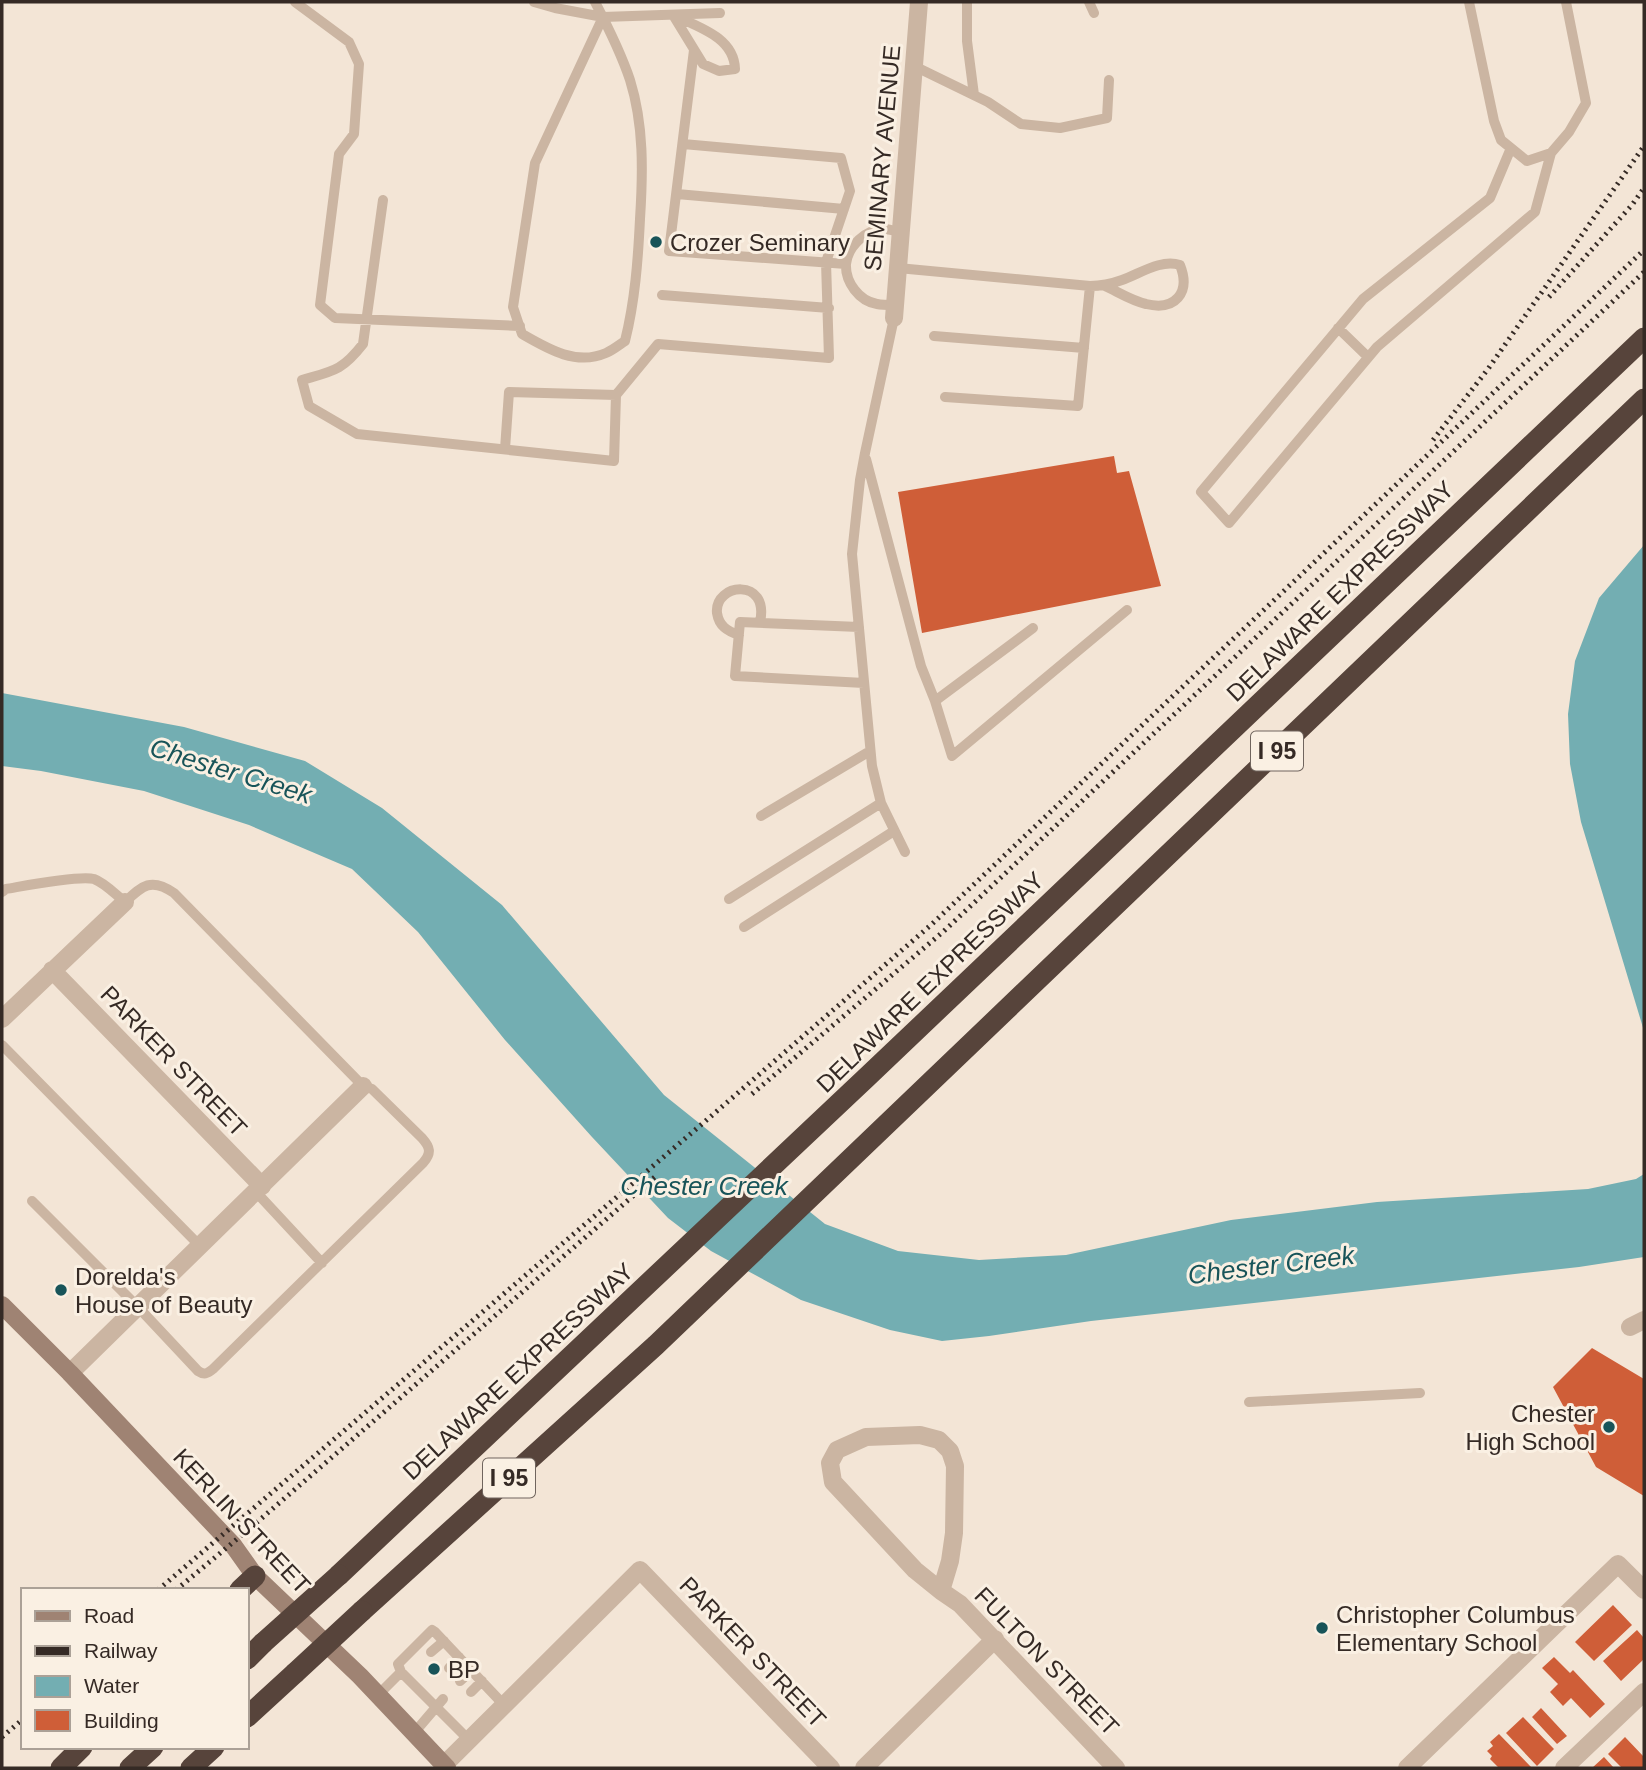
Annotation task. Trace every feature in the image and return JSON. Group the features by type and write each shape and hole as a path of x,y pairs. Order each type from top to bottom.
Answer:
{"highway":[{"name":"DELAWARE EXPRESSWAY","path":"248,1658 613,1318 1644,338"},
{"name":"I 95","path":"248,1716 656,1345 1644,399"},
{"path":"61,1768 80,1749"},
{"path":"130,1768 151,1749"},
{"path":"191,1768 212,1749"}],"main road":[{"name":"KERLIN STREET","path":"2,1305 233,1545 248,1583 378,1695 444,1767"}],"street":[{"name":"SEMINARY AVENUE","path":"894,311 919,2"},
{"path":"2,1019 125,902"},
{"name":"PARKER STREET","path":"52,970 259,1189"},
{"path":"70,1373 363,1086"},
{"name":"FULTON STREET","path":"941,1591 950,1561 954,1533 955,1466 950,1451 939,1440 920,1435 866,1437 837,1450 830,1464 833,1482 915,1570 941,1591 960,1604 995,1639 1116,1768"},
{"path":"1407,1768 1618,1564 1644,1590"},
{"name":"PARKER STREET","path":"504,1705 640,1570 831,1768"},
{"path":"864,1768 995,1639"},
{"path":"1564,1768 1644,1692"},
{"path":"444,1767 504,1705"}],"lane":[{"path":"295,2 349,42 359,64 354,134 339,154 320,305 335,318 520,326"},
{"path":"534,2 603,17 720,13"},
{"path":"595,2 603,17 630,81 639,122 643,170 633,311 625,341 606,353 583,358 555,352 522,334 513,307 536,163 603,17"},
{"path":"650,2 650,15"},
{"path":"967,2 967,41 974,95"},
{"path":"1089,2 1094,13"},
{"path":"1469,2 1494,121 1501,140 1527,161 1551,153"},
{"path":"1511,148 1490,198 1363,299 1202,492 1229,523 1377,347 1535,212 1551,153 1569,132 1586,103 1566,2"},
{"path":"673,15 724,40 735,59 735,69 719,71 703,64 673,15"},
{"path":"694,50 669,251 846,264"},
{"path":"914,66 988,102 1021,124 1060,128 1107,118 1109,80"},
{"path":"383,200 363,344 351,361 335,371 302,380 309,406 357,434 614,461 616,395 658,344 829,358 826,262 850,191 841,158 684,144"},
{"path":"677,194 844,209"},
{"path":"900,232 882,229 865,234 852,247 846,264 849,281 859,296 894,311 860,480 852,554 872,766 881,803 905,852"},
{"path":"898,268 1105,286 1160,265 1173,263 1180,265 1185,284 1182,293 1174,301 1162,305 1146,304 1105,286"},
{"path":"946,397 1078,406 1090,286"},
{"path":"662,295 829,308"},
{"path":"1338,328 1368,357"},
{"path":"934,336 1084,348"},
{"path":"505,449 509,391 616,395"},
{"path":"865,453 921,666 953,756 1127,610"},
{"path":"739,635 726,631 718,620 717,607 723,596 734,589 747,590 758,597 763,610 760,622"},
{"path":"859,628 740,622 736,676 864,684"},
{"path":"935,701 1033,628"},
{"path":"761,816 870,751"},
{"path":"729,899 881,803"},
{"path":"744,927 894,831"},
{"path":"2,892 38,884 95,879 125,902 148,884 164,886 174,893 363,1086 372,1089 422,1138 430,1151 429,1157 322,1263 208,1373 203,1374 32,1201"},
{"path":"2,1045 200,1246"},
{"path":"259,1189 322,1263"},
{"path":"1249,1402 1420,1393"},
{"path":"469,1740 440,1703 398,1664 432,1630 504,1705"},
{"path":"431,1652 444,1641"},
{"path":"449,1668 459,1657"},
{"path":"460,1681 471,1670"},
{"path":"378,1695 407,1673"},
{"path":"471,1692 482,1681"},
{"path":"414,1733 440,1703"}],"water":[{"path":"1644,545 1644,1031 1581,822 1570,764 1568,714 1575,661 1599,598"},
{"name":"Chester Creek","path":"2,693 184,727 305,761 382,808 502,905 664,1095 825,1224 898,1251 979,1260 1066,1255 1231,1220 1377,1202 1588,1189 1636,1179 1644,1174 1644,1257 1579,1267 1091,1321 942,1341 890,1330 801,1300 711,1251 668,1218 505,1040 418,932 352,869 249,825 144,791 2,766"}],"building":[{"path":"1114,456 1117,473 1129,471 1161,586 922,633 898,492"},
{"name":"Chester High School","path":"1592,1348 1644,1379 1644,1496 1596,1467 1553,1387"},
{"path":"1613,1605 1632,1625 1594,1661 1575,1642"},
{"path":"1637,1630 1644,1638 1644,1659 1621,1681 1603,1661"},
{"path":"1554,1657 1570,1673 1573,1670 1605,1704 1590,1718 1571,1698 1563,1706 1550,1692 1558,1684 1542,1668"},
{"path":"1541,1708 1567,1736 1557,1744 1532,1717"},
{"path":"1523,1717 1554,1749 1537,1766 1506,1733"},
{"path":"1499,1734 1532,1768 1499,1768 1490,1759 1492,1756 1487,1751 1493,1746 1490,1742"},
{"path":"1625,1737 1644,1757 1644,1768 1622,1768 1608,1754"},
{"path":"1604,1757 1614,1768 1592,1768"}],"railway":[{"path":"1433,440 1488,369 1644,146"},
{"path":"1549,297 1632,205 1644,188"},
{"path":"160,1588 932,924 1644,250"},
{"path":"752,1094 944,931 1644,272"},
{"path":"178,1588 656,1176"},
{"path":"2,1737 21,1721"}],"place":[{"name":"Crozer Seminary","path":"656,242"},
{"name":"Dorelda's House of Beauty","path":"61,1290"},
{"name":"Chester High School","path":"1609,1427"},
{"name":"Christopher Columbus Elementary School","path":"1322,1628"},
{"name":"BP","path":"434,1669"}]}
